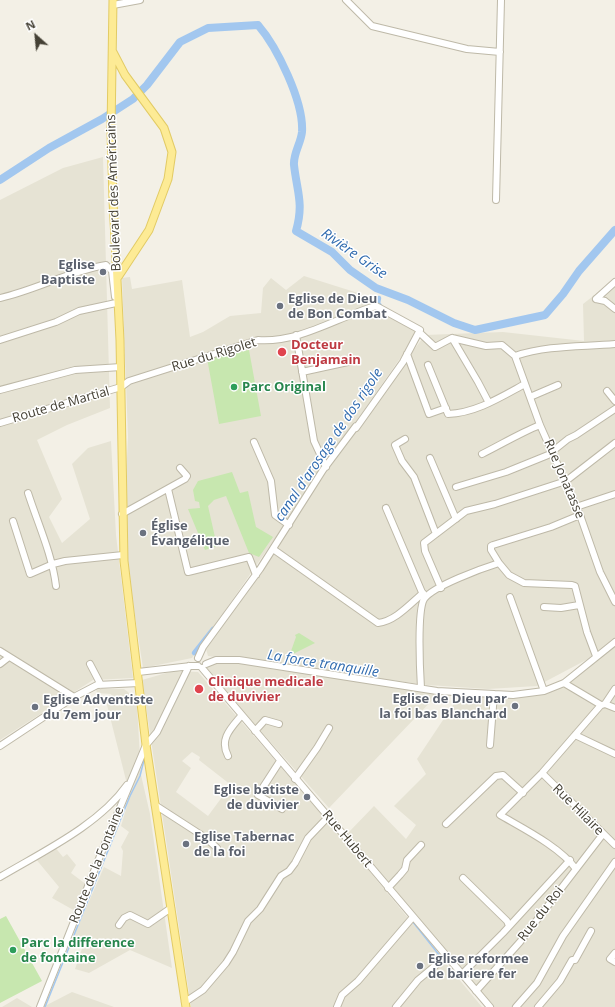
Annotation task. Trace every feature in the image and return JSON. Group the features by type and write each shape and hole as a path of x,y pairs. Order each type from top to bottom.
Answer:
{"main road":[{"name":"Boulevard des Américains","path":"113,3 111,130 112,200 118,277 123,555 146,745 185,1004"},
{"path":"112,45 117,61 125,75 157,118 167,136 171,148 170,170 149,230 118,277"}],"street":[{"path":"113,3 140,0"},
{"path":"346,0 372,26 467,49 500,52"},
{"path":"496,200 501,0"},
{"path":"0,292 2,298 67,274 106,266 112,271 119,314"},
{"path":"615,282 596,299 604,301 615,309"},
{"path":"0,340 56,322 79,311 116,303"},
{"name":"Rue du Rigolet","path":"121,387 129,381 258,340 272,341 296,335 376,306 419,331 435,347 452,338"},
{"name":"Route de la Fontaine","path":"40,1007 146,745 201,663 203,647 256,575 326,467 356,426 356,428 408,354 419,331"},
{"path":"296,335 314,441 326,467"},
{"path":"452,338 486,346 502,345 515,356 532,350 556,347 615,344"},
{"path":"452,338 489,403"},
{"path":"408,354 429,414 446,408"},
{"name":"Rue Jonatasse","path":"515,356 540,424 580,516 600,572 615,602"},
{"path":"302,372 357,360"},
{"path":"428,365 448,414 461,413 489,403 525,384"},
{"path":"0,390 75,370 120,366"},
{"path":"530,397 558,385"},
{"name":"Route de Martial","path":"0,422 121,387"},
{"path":"607,391 615,401"},
{"path":"456,487 506,472 552,452 568,439 615,409"},
{"path":"482,454 511,440 519,433 540,424"},
{"path":"405,439 395,445 402,461 414,477 436,534"},
{"path":"254,442 270,481 275,515 289,525"},
{"path":"441,588 425,551 424,543 466,511 495,504 566,481 615,443"},
{"path":"430,458 456,519"},
{"path":"122,514 168,489 187,476 180,468"},
{"path":"168,489 188,572 249,557 256,575"},
{"path":"28,493 53,564 56,586"},
{"path":"576,507 615,494"},
{"path":"386,508 424,596 420,631 421,688"},
{"path":"580,516 551,527 493,545 491,546 491,550 509,575 524,583 574,585 587,632 596,656"},
{"path":"13,521 30,574 53,564 65,561 123,555"},
{"path":"273,549 378,624 386,622 424,596 457,579 499,563"},
{"path":"510,597 544,691"},
{"path":"544,608 579,605"},
{"path":"138,672 201,663 239,660 421,688 494,694 521,694 544,691 564,683 615,642"},
{"path":"0,651 74,697"},
{"path":"0,664 9,656"},
{"name":"Rue Hubert","path":"201,663 241,716 490,1007"},
{"path":"90,664 101,685"},
{"path":"0,746 74,697 97,685 139,683"},
{"path":"564,683 603,704 615,708"},
{"path":"576,869 570,860 526,829 500,815 542,774 615,689"},
{"path":"490,745 494,694"},
{"path":"228,756 224,746 228,732 241,716"},
{"path":"255,731 266,720 279,724"},
{"path":"295,778 317,748 329,728"},
{"path":"575,735 615,754"},
{"path":"280,761 258,795 282,809"},
{"name":"Rue Hilaire","path":"542,774 615,845"},
{"path":"446,824 496,776 503,775 523,793"},
{"path":"0,877 99,816 116,800 133,777"},
{"path":"155,805 206,838 217,848"},
{"path":"185,1004 202,990 226,963 248,921 260,909 282,876 289,871 295,863 308,838 328,817"},
{"name":"Rue du Roi","path":"476,991 506,958 603,834"},
{"path":"388,888 405,869 407,860 421,845"},
{"path":"462,974 570,860"},
{"path":"516,1007 537,983 563,936 615,862"},
{"path":"464,878 507,921 509,926"},
{"path":"119,925 124,918 130,915 148,924 171,908"},
{"path":"337,1007 342,995 358,981 413,917"},
{"path":"538,1007 560,981 572,960 575,960 591,931"},
{"path":"613,960 615,953"},
{"path":"396,1007 418,980 447,956"}],"shaded area":[{"path":"103,157 110,408 67,425 37,440 62,499 49,517 62,543 90,519 72,464 88,448 111,441 116,535 133,678 93,680 0,740 0,200 63,168"},
{"path":"304,276 358,293 419,331 192,658 143,668 129,578 124,519 128,437 122,278 130,277 132,289 182,280 190,337 203,332 230,316 261,313 263,288 271,278 286,290"},
{"path":"615,279 615,639 588,659 537,686 488,689 428,685 208,656 206,649 375,401 425,335 503,332 584,341 583,304"},
{"path":"615,642 615,1007 491,1007 348,833 374,806 406,839 416,825 394,806 426,774 417,759 461,693 531,694 551,691"},
{"path":"222,660 272,669 410,687 437,695 329,808 204,667"},
{"path":"173,671 198,672 321,813 482,1007 191,1007 142,680","holes":["192,752 200,757 199,760 231,785 208,816 176,792 191,768 182,761"]},
{"path":"96,689 124,689 128,692 137,705 141,775 150,814 172,968 130,950 89,973 75,969 84,943 73,938 104,867 121,876 123,851 121,847 129,832 121,826 130,796 106,701 113,700 111,694 97,693"},
{"path":"54,846 63,857 67,854 76,865 71,873 87,885 77,912 52,898 59,887 35,858"},
{"path":"72,992 114,1007 43,1007"},
{"path":"17,998 32,1007 2,1007"}],"green space":[{"name":"Parc Original","path":"249,350 261,416 219,424 207,358"},
{"path":"232,472 240,493 248,491 256,527 273,537 259,557 249,553 226,496 214,500 208,506 217,546 205,550 188,509 200,508 199,502 195,501 193,490 198,481"},
{"path":"299,633 315,643 293,654 291,651 296,637 295,635"},
{"name":"Parc la difference de fontaine","path":"6,916 42,981 0,1003 0,919"}],"waterway":[{"name":"Rivière Grise","path":"0,180 49,148 102,119 133,99 147,85 180,42 208,28 258,25 281,61 299,106 302,132 294,161 300,205 296,231 332,252 350,270 376,288 408,300 454,323 475,330 545,315 563,294 579,271 615,230"},
{"name":"canal d'arosage de dos rigole","path":"379,298 378,303 383,310"},
{"name":"canal d'arosage de dos rigole","path":"194,653 213,629"},
{"path":"167,718 171,709"},
{"path":"155,739 165,722"},
{"path":"45,1007 130,796 140,776 144,760"},
{"path":"401,906 410,917"},
{"path":"412,921 440,956"}],"place":[{"name":"Eglise Baptiste","path":"103,272"},
{"name":"Eglise de Dieu de Bon Combat","path":"280,306"},
{"name":"Docteur Benjamain","path":"282,352"},
{"name":"Parc Original","path":"234,387"},
{"name":"Église Évangélique","path":"143,533"},
{"name":"Clinique medicale de duvivier","path":"199,689"},
{"name":"Eglise de Dieu par la foi bas Blanchard","path":"515,706"},
{"name":"Eglise Adventiste du 7em jour","path":"35,707"},
{"name":"Eglise batiste de duvivier","path":"307,797"},
{"name":"Eglise Tabernac de la foi","path":"186,844"},
{"name":"Parc la difference de fontaine","path":"13,950"},
{"name":"Eglise reformee de bariere fer","path":"420,966"}],"water label":[{"name":"La force tranquille","path":"323,664"}]}
